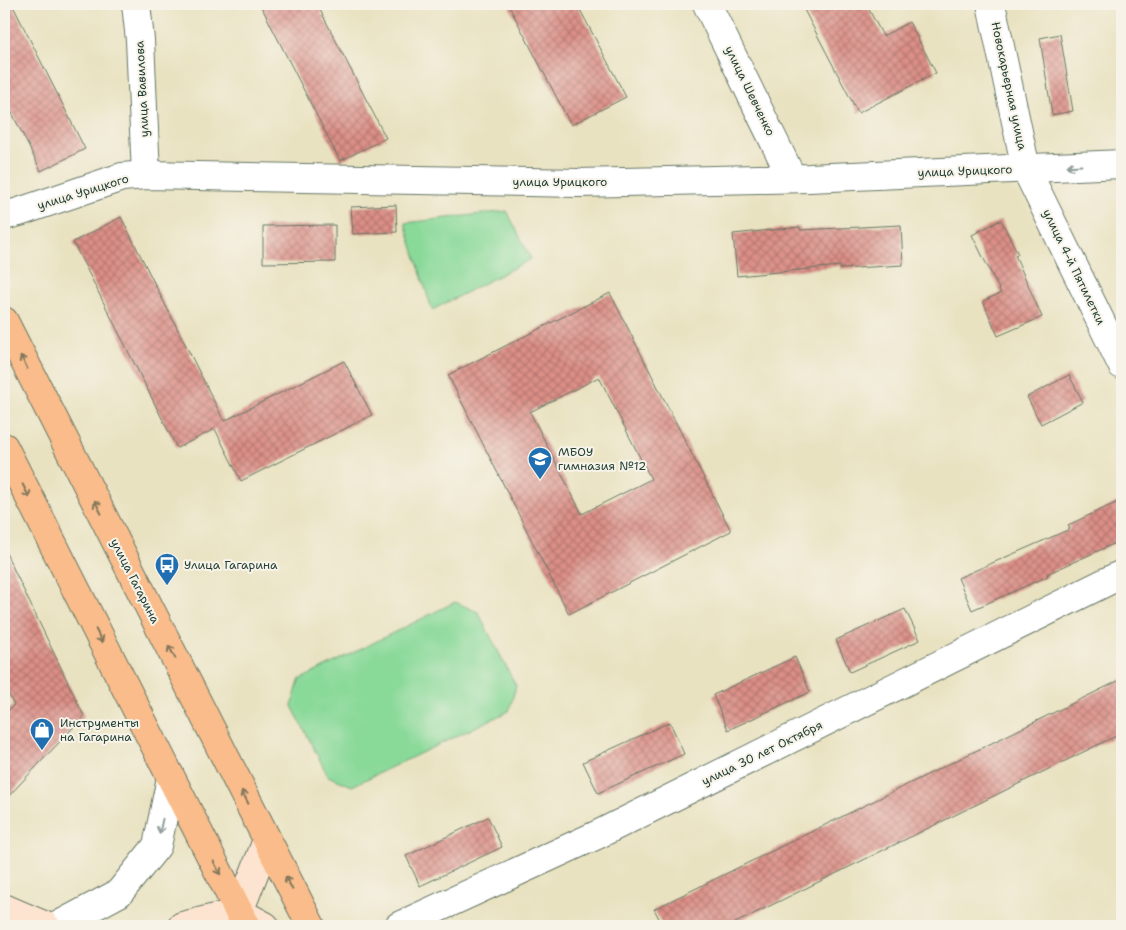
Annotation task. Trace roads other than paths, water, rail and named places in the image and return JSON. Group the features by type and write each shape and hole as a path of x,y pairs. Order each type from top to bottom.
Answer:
{"main road":[{"name":"улица Гагарина","path":"4,321 311,926"},
{"path":"4,447 171,778 235,922"},
{"path":"235,922 267,840"},
{"path":"4,908 46,926"},
{"path":"182,926 235,922 265,926"}],"street":[{"name":"улица Вавилова","path":"136,4 140,40 146,175"},
{"name":"улица Шевченко","path":"707,4 792,178"},
{"name":"Новокарьерная улица","path":"991,4 1026,169"},
{"name":"улица Урицкого","path":"4,216 122,178 146,175 578,183 792,178 1122,164"},
{"name":"улица 4-й Пятилетки","path":"1026,169 1122,365"},
{"name":"улица 30 лет Октября","path":"399,926 599,834 1122,574"},
{"path":"57,926 119,893 157,846 171,778"}],"place":[{"name":"МБОУ гимназия №12","path":"540,480"},
{"name":"Улица Гагарина","path":"167,586"},
{"name":"Инструменты на Гагарина","path":"42,751"}]}
